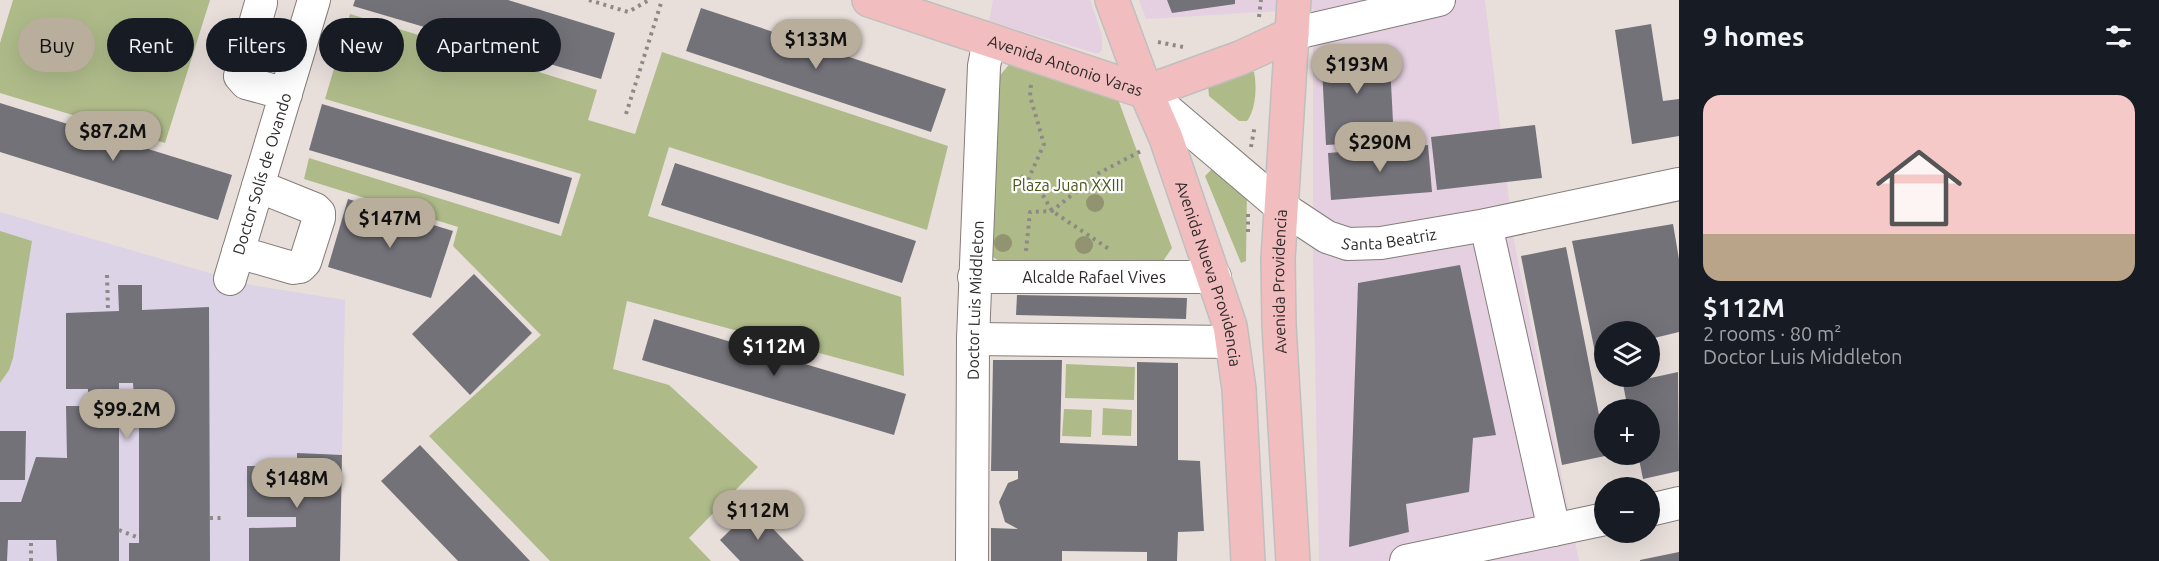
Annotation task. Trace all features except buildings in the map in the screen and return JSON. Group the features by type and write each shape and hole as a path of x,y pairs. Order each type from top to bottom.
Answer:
{"main road":[{"name":"Avenida Antonio Varas","path":"869,0 1146,92 1240,58 1292,34"},
{"name":"Avenida Nueva Providencia","path":"1112,0 1146,92 1166,138 1230,326 1239,389 1248,561"},
{"name":"Avenida Providencia","path":"1293,561 1279,325 1278,259 1294,0"}],"street":[{"name":"Doctor Solís de Ovando","path":"258,186 315,209 319,218 305,262 300,267 234,266 258,186 286,94 314,0"},
{"path":"1292,34 1439,0"},
{"path":"261,3 240,76 246,83 286,94"},
{"name":"Doctor Luis Middleton","path":"972,561 974,277 984,66 988,40"},
{"name":"Santa Beatriz","path":"1146,92 1280,206 1327,237 1348,244 1382,243 1486,225 1679,184"},
{"path":"1486,225 1554,530"},
{"name":"Alcalde Rafael Vives","path":"974,277 1215,278"},
{"path":"973,339 1232,342"},
{"path":"1660,508 1679,503"},
{"path":"1406,561 1594,521"}],"path":[{"path":"589,0 628,12 649,0"},
{"path":"626,114 662,0"},
{"path":"1250,22 1259,18 1261,0"},
{"path":"1127,41 1155,42 1180,48 1190,44"},
{"path":"1028,180 1044,144 1030,96 1034,55"},
{"path":"1026,278 1030,213 1052,211 1099,172 1166,138"},
{"path":"1021,176 1036,185 1052,211 1115,253"},
{"path":"107,275 108,311"},
{"path":"210,518 225,518"},
{"path":"119,530 139,538"},
{"path":"31,561 32,540"}],"shaded area":[{"path":"993,0 1090,0 1102,35 1102,50 1095,53 989,21"},
{"path":"1139,0 1485,0 1514,241 1579,561 1319,561 1313,258 1313,9 1146,19"},
{"path":"0,212 251,285 345,300 340,561 0,561"}],"green space":[{"path":"13,0 210,0 194,51 194,18 107,18 107,72 187,72 165,143 0,93 0,43"},
{"path":"350,14 363,18 349,18"},
{"path":"404,31 416,34 416,72 538,72 597,90 588,120 635,134 662,52 948,146 927,230 669,147 648,216 901,297 904,376 627,301 613,369 669,385 758,467 689,538 711,561 550,561 429,436 541,335 453,246 458,227 304,179 309,158 561,236 581,174 325,99 333,72 404,72"},
{"name":"Plaza Juan XXIII","path":"1012,61 1118,99 1172,248 1161,264 1001,262 988,254 997,79"},
{"path":"1246,70 1254,72 1255,97 1247,121 1239,121 1209,96 1208,86"},
{"path":"1219,169 1247,188 1246,261 1241,263 1205,176 1211,170"},
{"path":"0,231 32,241 13,358 9,370 0,383"},
{"path":"1066,364 1135,367 1134,400 1065,398"},
{"path":"1103,408 1132,410 1131,436 1102,435"},
{"path":"1064,409 1092,410 1091,437 1062,436"}]}
